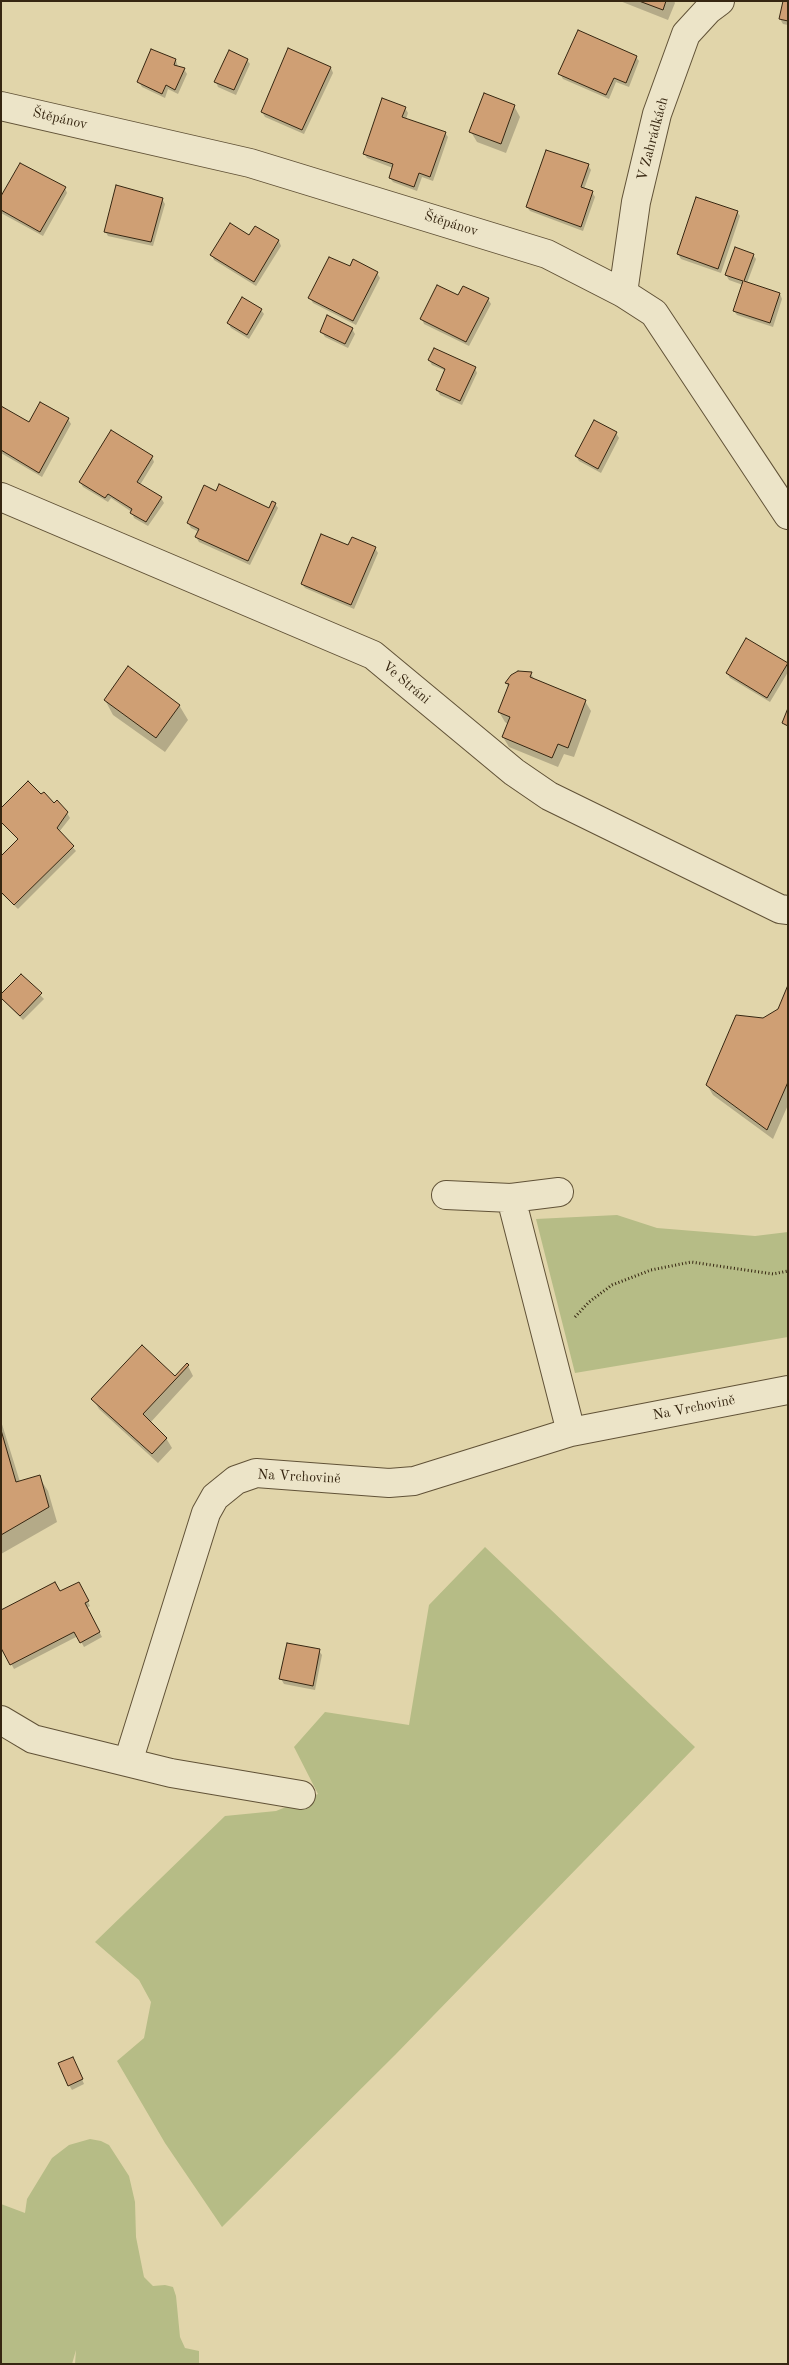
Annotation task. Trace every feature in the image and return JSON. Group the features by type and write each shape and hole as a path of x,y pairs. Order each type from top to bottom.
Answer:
{"street":[{"name":"V Zahrádkách","path":"623,293 636,202 657,114 686,34 708,10 720,1"},
{"name":"Štěpánov","path":"1,106 250,163 547,254 623,293 654,313 788,515"},
{"name":"Ve Stráni","path":"1,496 373,655 514,772 549,796 780,909 788,910"},
{"path":"446,1195 511,1198 559,1192"},
{"path":"511,1198 572,1432"},
{"name":"Na Vrchovině","path":"128,1762 206,1513 215,1497 236,1480 256,1473 390,1483 414,1481 572,1432 788,1390"},
{"path":"1,1720 34,1740 171,1772 300,1795"}],"path":[{"path":"548,1343 589,1302 612,1284 651,1270 691,1262 773,1274 788,1272"}],"green space":[{"path":"617,1215 657,1228 755,1236 788,1232 788,1337 575,1373 536,1219"},
{"path":"485,1547 695,1747 395,2055 222,2227 165,2143 117,2061 144,2038 151,2002 139,1980 95,1942 225,1816 276,1811 318,1794 294,1747 325,1712 409,1725 429,1605"},
{"path":"90,2139 109,2145 129,2176 135,2202 136,2237 144,2277 153,2286 165,2285 173,2287 176,2296 180,2337 185,2348 199,2351 199,2364 75,2364 76,2350 72,2364 1,2364 1,2204 25,2213 27,2199 52,2158 69,2145"}],"building":[{"path":"639,1 666,1 663,10"},
{"path":"783,1 788,1 788,21 779,19"},
{"path":"578,30 637,56 626,83 614,78 606,95 558,74"},
{"path":"288,48 331,67 302,130 261,112"},
{"path":"151,49 176,59 174,65 185,68 175,90 166,85 162,94 137,82"},
{"path":"229,50 248,59 234,90 214,82"},
{"path":"484,93 515,105 501,144 469,132"},
{"path":"382,98 406,107 402,117 446,132 430,177 419,173 414,187 389,178 393,164 363,154"},
{"path":"546,150 589,164 581,187 593,191 581,227 526,207"},
{"path":"20,163 66,187 40,232 1,210 1,196"},
{"path":"116,185 163,198 151,242 104,232"},
{"path":"696,197 738,211 718,269 677,254"},
{"path":"230,223 249,235 255,226 279,240 254,282 210,255"},
{"path":"735,247 754,254 744,281 780,293 770,323 733,311 743,281 725,275"},
{"path":"329,257 350,266 353,259 378,272 353,321 308,298"},
{"path":"437,285 458,295 463,286 489,298 466,342 420,319"},
{"path":"242,297 262,309 247,335 227,323"},
{"path":"327,315 353,328 345,344 320,332"},
{"path":"434,348 476,367 460,401 436,390 445,369 428,360"},
{"path":"40,402 69,418 39,473 1,450 1,406 29,422"},
{"path":"594,420 617,432 598,469 575,456"},
{"path":"111,430 153,456 137,482 162,497 146,522 130,513 132,509 108,494 105,498 79,482"},
{"path":"219,484 269,508 272,501 276,503 248,561 195,537 199,529 187,523 204,485 216,491"},
{"path":"321,534 348,545 352,537 376,547 351,605 301,584"},
{"path":"746,638 788,663 767,698 726,673"},
{"path":"128,666 180,705 156,738 104,700"},
{"path":"518,671 532,672 530,677 586,700 568,748 558,744 552,758 502,737 510,717 498,712 509,684 505,683 511,675"},
{"path":"788,708 788,726 782,723"},
{"path":"28,781 41,794 44,792 54,803 57,800 68,812 57,828 74,846 14,905 1,892 1,856 18,839 1,822 1,808"},
{"path":"21,974 42,993 20,1016 1,998 1,994"},
{"path":"788,985 788,1082 767,1130 706,1085 736,1015 763,1018 778,1009"},
{"path":"142,1345 175,1376 187,1363 189,1365 143,1414 167,1438 152,1454 91,1399"},
{"path":"1,1430 16,1482 40,1475 49,1507 1,1535"},
{"path":"55,1582 60,1591 79,1582 89,1601 85,1603 100,1632 80,1643 74,1632 10,1665 1,1648 1,1610"},
{"path":"287,1643 320,1649 313,1686 279,1679"},
{"path":"73,2057 83,2079 68,2086 58,2063"}]}
